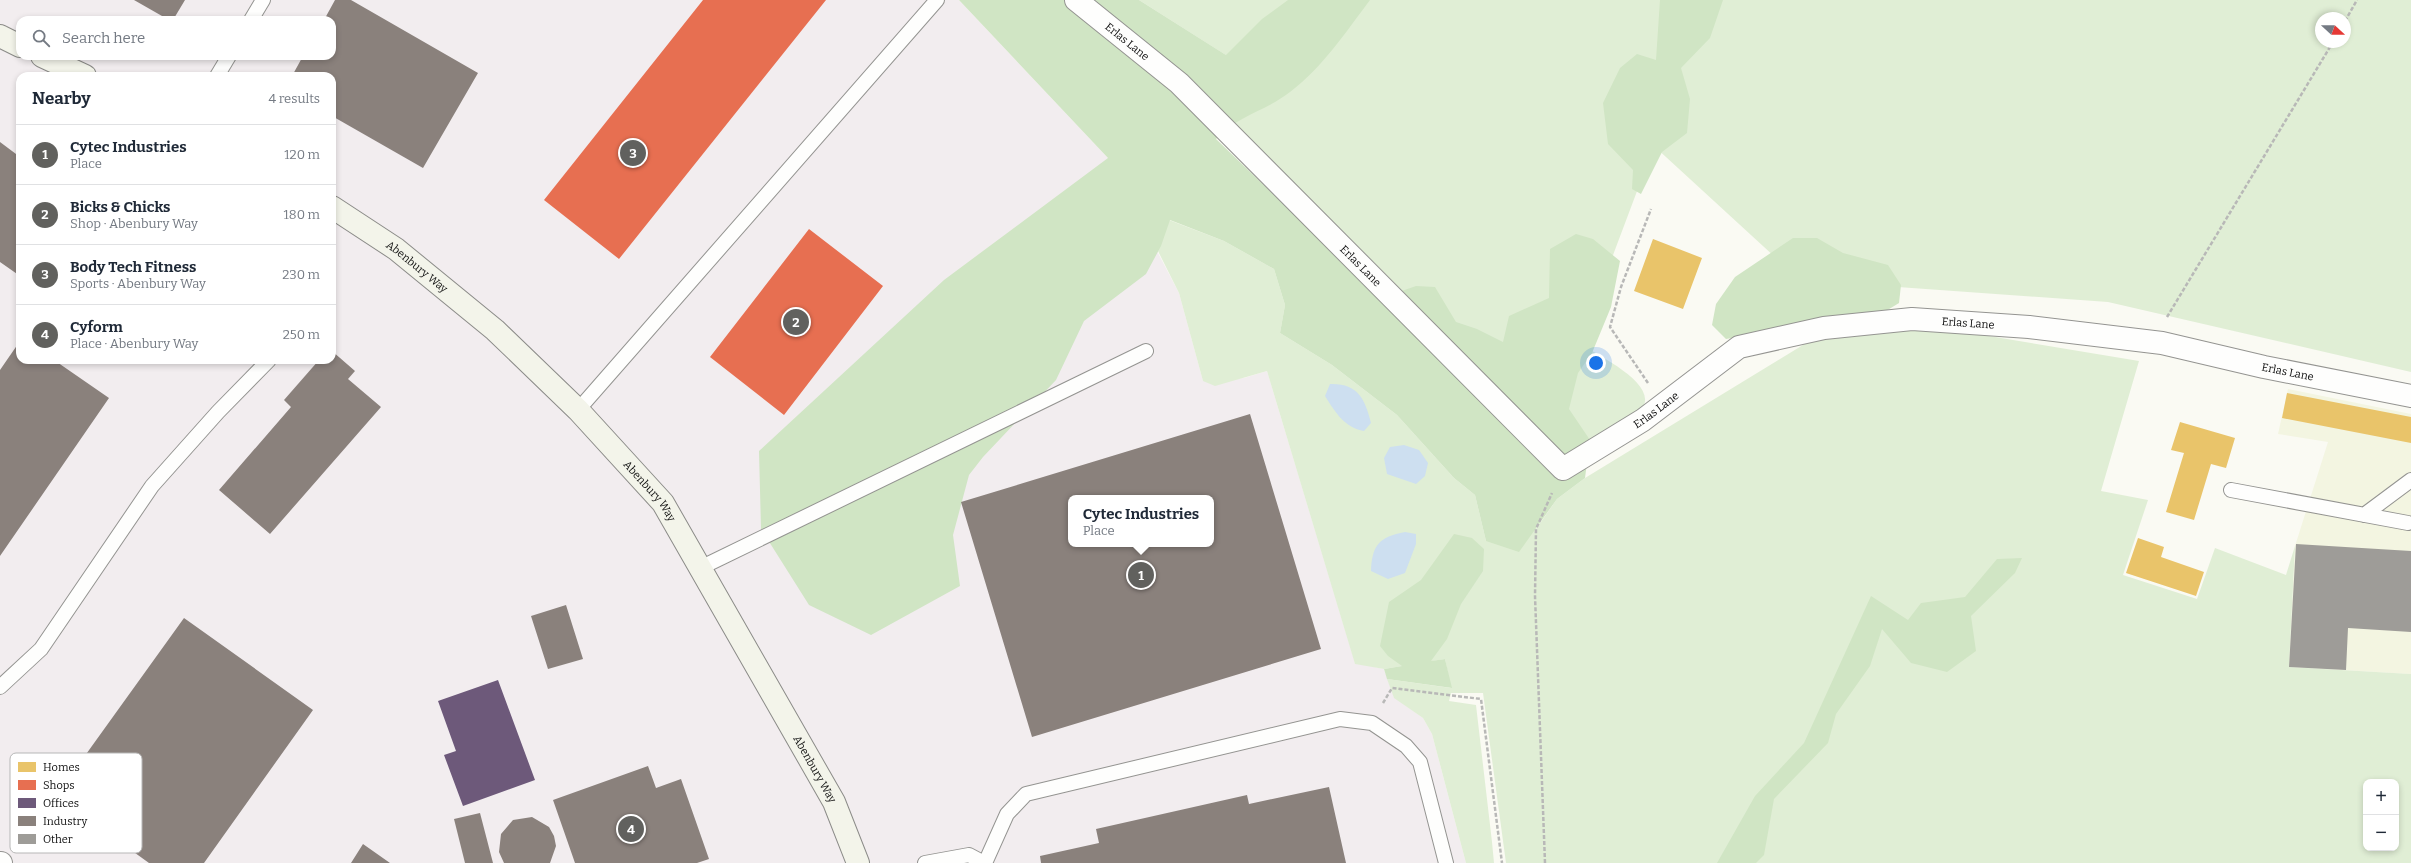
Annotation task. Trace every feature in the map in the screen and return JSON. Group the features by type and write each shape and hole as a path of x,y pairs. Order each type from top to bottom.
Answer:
{"street":[{"name":"Erlas Lane","path":"1076,0 1179,83 1562,469 1654,412 1740,347 1824,328 1912,319 2029,327 2162,343 2264,366 2411,396"},
{"path":"0,36 16,44"},
{"path":"50,65 72,72"},
{"name":"Abenbury Way","path":"336,210 396,249 494,330 578,410 662,503 834,802 858,863"}],"lane":[{"path":"253,16 263,0"},
{"path":"578,410 937,0"},
{"path":"219,72 227,60"},
{"path":"700,568 1146,351"},
{"path":"0,687 41,649 152,486 218,412 264,364"},
{"path":"2364,515 2411,480"},
{"path":"2231,490 2408,523"},
{"path":"925,863 969,855 984,863 1007,814 1026,794 1340,720 1372,722 1406,746 1420,762 1446,863"}],"path":[{"path":"2350,12 2357,0"},
{"path":"2162,343 2168,313 2280,133 2330,48"},
{"path":"1651,209 1621,287 1610,327 1653,390 1654,412"},
{"path":"1545,863 1535,596 1536,529 1562,469"},
{"path":"1372,722 1392,688 1481,699 1502,863"}],"shaded area":[{"path":"0,0 959,0 1108,158 1179,293 1203,381 1244,378 1267,371 1355,663 1384,669 1394,697 1423,718 1432,734 1466,863 0,863"}],"green space":[{"path":"959,0 1139,0 1226,55 1262,19 1288,0 1370,0 1333,49 1302,82 1281,99 1242,119 1224,131 1216,139 1378,295 1396,293 1416,286 1435,287 1456,322 1477,329 1503,342 1509,316 1549,298 1550,249 1576,234 1593,239 1620,261 1611,307 1592,353 1578,373 1569,409 1590,440 1585,478 1557,499 1519,552 1486,541 1475,495 1454,478 1397,415 1332,365 1280,333 1285,305 1274,269 1224,241 1170,220 1161,246 1146,274 1084,321 1056,380 983,457 969,475 953,535 960,586 871,635 809,605 761,529 759,451 944,280 1108,158"},
{"path":"1139,0 2411,0 2411,372 2108,302 1800,280 1654,146 1580,343 1611,362 1634,380 1642,389 1645,399 1642,409 1599,445 1562,442 1396,293 1233,123 1273,85"},
{"path":"1660,0 1723,0 1710,38 1681,68 1690,99 1687,133 1662,152 1641,194 1632,189 1633,170 1608,144 1603,103 1620,68 1637,54 1656,60"},
{"path":"1169,220 1224,241 1274,269 1285,305 1280,333 1332,365 1397,415 1454,478 1475,495 1486,541 1536,529 1557,499 1585,478 1821,334 1923,325 2139,361 2101,491 2148,500 2123,575 2197,599 2215,548 2286,575 2295,546 2289,667 2411,674 2411,863 1506,863 1483,693 1451,693 1449,701 1476,705 1494,863 1466,863 1432,734 1423,718 1394,698 1387,679 1451,688 1445,659 1384,669 1355,664 1267,371 1215,386 1203,381 1179,293 1158,251"},
{"path":"1793,238 1817,238 1843,253 1888,265 1901,285 1899,303 1881,314 1726,339 1712,325 1716,304 1735,277"},
{"path":"2288,389 2411,414 2411,674 2289,667 2295,546 2328,442 2278,434"},
{"path":"1454,534 1472,538 1484,549 1483,571 1461,604 1447,639 1431,661 1445,659 1452,688 1387,679 1384,669 1402,666 1388,656 1380,646 1389,602 1421,580"},
{"path":"2022,558 2015,573 1971,616 1976,651 1947,672 1911,663 1882,629 1870,666 1836,714 1828,743 1774,799 1764,855 1756,863 1717,863 1755,796 1804,743 1871,596 1908,620 1921,603 1965,597 1997,559"}],"water":[{"path":"1330,384 1347,386 1353,389 1363,399 1371,423 1364,431 1351,427 1333,408 1325,396"},
{"path":"1404,445 1419,450 1428,463 1425,476 1416,484 1387,474 1384,458 1390,447"},
{"path":"1405,532 1416,534 1416,544 1405,573 1388,579 1371,571 1373,555 1379,544 1389,537"}],"building: Homes":[{"path":"1653,239 1702,258 1683,309 1634,291"},
{"path":"2287,393 2411,417 2411,443 2282,418"},
{"path":"2180,422 2235,438 2226,468 2211,464 2194,520 2166,512 2184,453 2171,450"},
{"path":"2138,538 2164,547 2161,557 2204,572 2196,596 2126,573"}],"building: Shops":[{"path":"703,0 826,0 619,259 544,200"},
{"path":"809,229 883,286 784,415 710,357"}],"building: Offices":[{"path":"498,680 535,780 463,806 444,755 456,751 438,701"}],"building: Industry":[{"path":"134,0 185,0 175,16 162,16"},
{"path":"335,0 351,0 478,73 423,168 336,118 336,72 294,72 301,60 336,60 336,16 326,16"},
{"path":"0,142 16,154 16,273 0,262"},
{"path":"16,347 16,364 60,364 109,398 0,556 0,370"},
{"path":"336,354 355,371 348,379 381,407 270,534 219,490 291,407 284,400 316,364 336,364"},
{"path":"1250,414 1321,649 1032,737 961,502"},
{"path":"566,605 583,659 548,669 531,616"},
{"path":"184,618 313,710 204,863 149,863 135,853 142,853 142,753 87,753"},
{"path":"648,766 656,788 681,779 709,859 697,863 575,863 553,800"},
{"path":"1329,787 1346,863 1041,863 1040,856 1099,843 1096,829 1247,795 1249,804"},
{"path":"480,813 493,863 465,863 454,819"},
{"path":"532,817 549,827 554,836 556,846 550,863 504,863 499,852 501,834 513,820"},
{"path":"363,844 390,863 351,863"}],"building: Other":[{"path":"2296,544 2411,551 2411,632 2348,628 2346,670 2289,667"}],"place":[{"name":"Body Tech Fitness","path":"633,153"},
{"name":"Bicks & Chicks","path":"796,322"},
{"name":"Cytec Industries","path":"1141,575"},
{"name":"Cyform","path":"631,829"}]}
